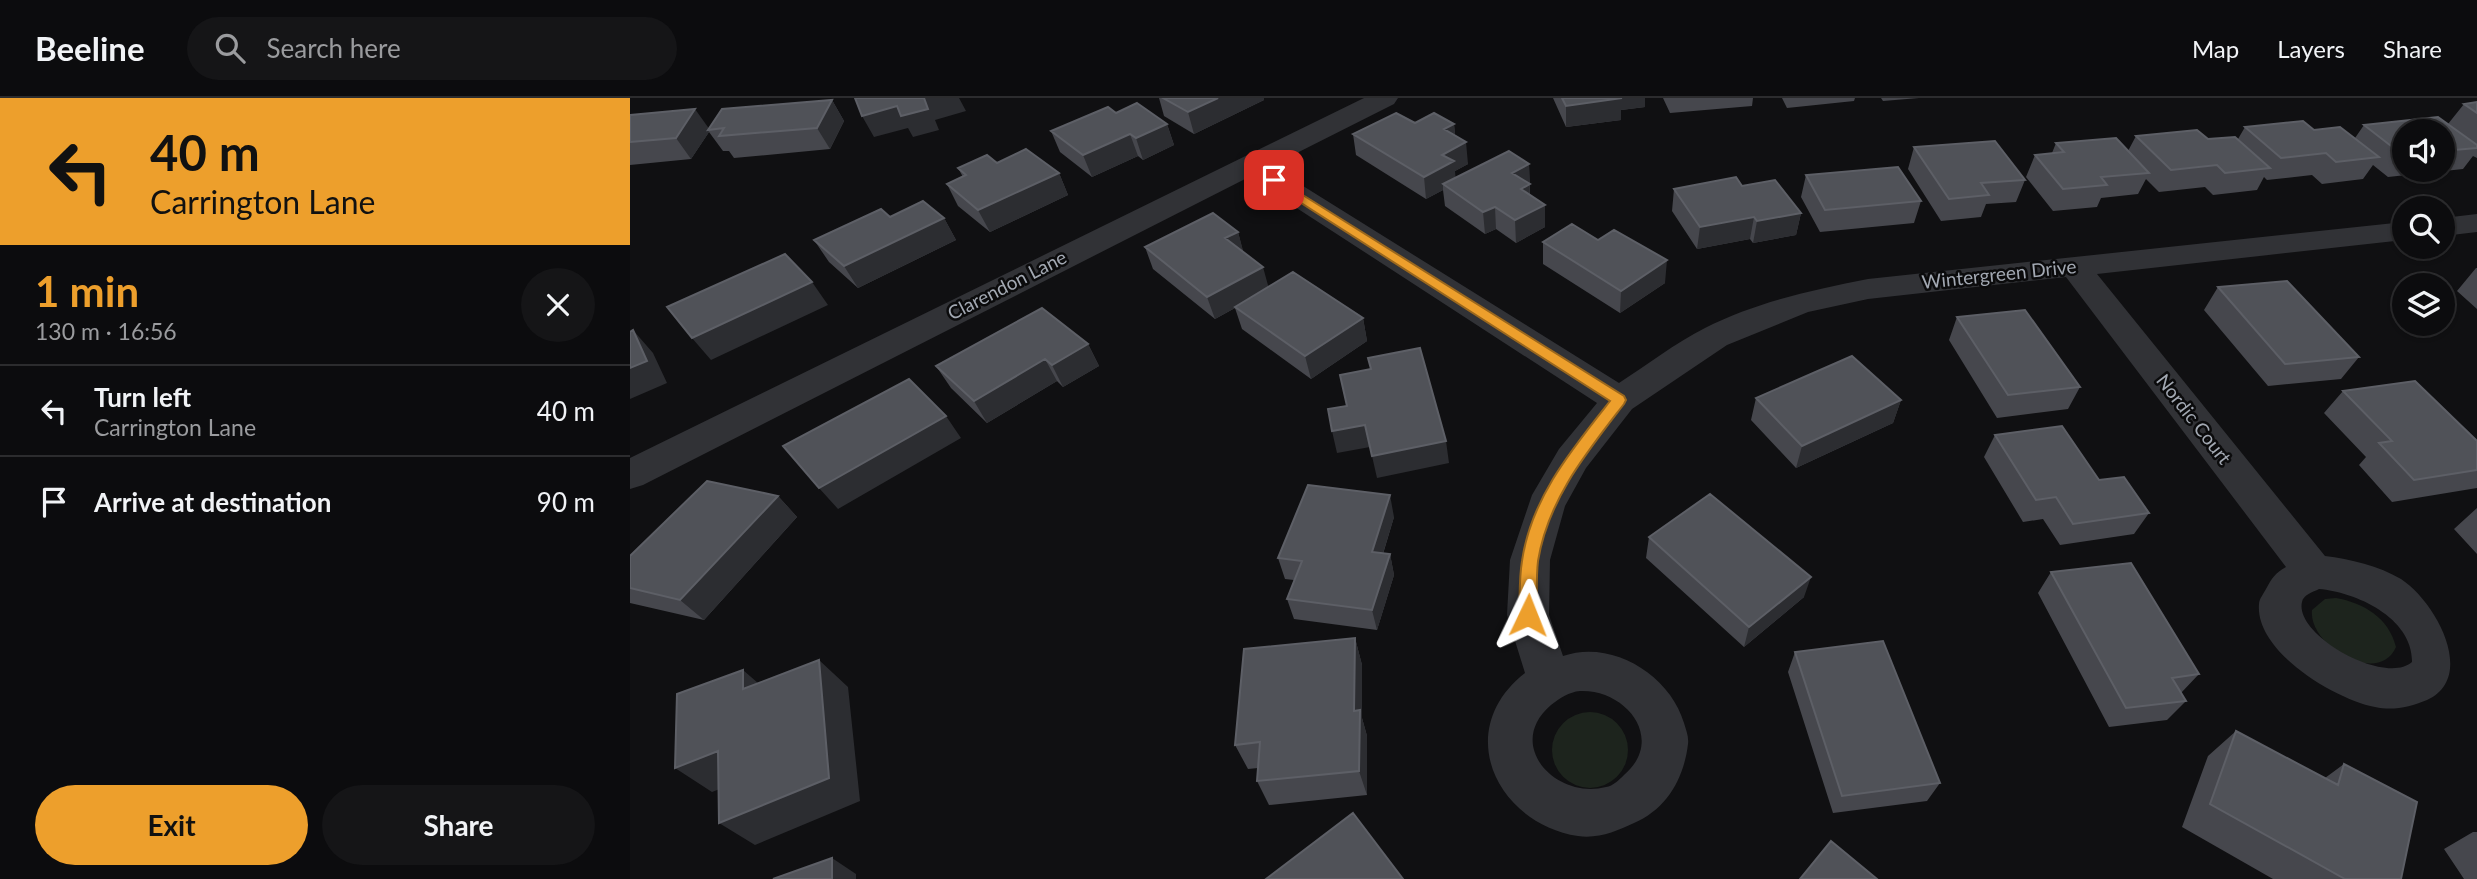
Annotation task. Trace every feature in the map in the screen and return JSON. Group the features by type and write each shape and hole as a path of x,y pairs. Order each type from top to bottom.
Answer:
{"street":[{"name":"Clarendon Lane","path":"630,475 1385,98"},
{"path":"1249,164 1619,400"},
{"path":"2455,226 2477,223"},
{"name":"Wintergreen Drive","path":"1549,680 1528,615 1530,561 1546,506 1572,459 1619,400 1715,337 1801,303 1868,289 2392,232"},
{"name":"Nordic Court","path":"2074,266 2314,572"}],"shaded area":[{"path":"2336,598 2365,608 2388,628 2396,647 2387,658 2375,663 2361,662 2346,657 2321,637 2314,624 2312,610 2325,599"},
{"path":"1590,712 1604,715 1617,723 1625,736 1628,750 1625,764 1617,777 1604,785 1590,788 1576,785 1563,777 1555,764 1552,750 1555,736 1563,723 1576,715"}],"building":[{"path":"855,98 924,98 928,109 901,116 897,106 862,116"},
{"path":"1163,98 1218,98 1188,112"},
{"path":"1562,98 1622,98 1566,106"},
{"path":"832,100 817,128 719,136 724,128 708,130 722,109"},
{"path":"2477,102 2477,113 2464,104"},
{"path":"1137,103 1167,124 1136,138 1130,134 1083,155 1051,131 1108,107 1116,113"},
{"path":"695,109 676,138 630,142 630,115"},
{"path":"1396,113 1415,123 1434,113 1454,124 1444,129 1466,142 1442,155 1454,161 1424,177 1353,134"},
{"path":"2303,121 2314,130 2340,127 2379,157 2336,162 2326,153 2281,158 2245,127"},
{"path":"2392,122 2392,147 2364,125"},
{"path":"2455,129 2477,145 2477,148 2455,150"},
{"path":"2197,130 2208,139 2235,137 2270,168 2225,173 2217,165 2171,170 2136,136"},
{"path":"2116,138 2149,173 2101,177 2107,185 2063,189 2035,155 2064,152 2056,143"},
{"path":"1995,141 2025,180 1981,183 1989,195 1949,199 1914,147"},
{"path":"1026,149 1059,173 978,210 947,184 966,175 958,168 987,155 997,163"},
{"path":"1509,151 1529,164 1512,173 1530,184 1521,189 1545,205 1515,220 1495,207 1483,212 1443,184"},
{"path":"1898,167 1921,201 1825,210 1806,175"},
{"path":"1736,177 1742,186 1775,180 1801,213 1757,221 1754,217 1700,227 1674,189"},
{"path":"923,201 944,218 844,266 814,240 881,209 890,217"},
{"path":"1213,213 1238,232 1225,238 1263,267 1207,297 1145,247"},
{"path":"1572,224 1598,240 1614,230 1667,260 1621,291 1543,242"},
{"path":"785,254 812,282 692,338 667,307"},
{"path":"1293,272 1363,318 1305,356 1235,307"},
{"path":"2287,281 2359,357 2285,364 2218,287"},
{"path":"1042,308 1088,344 1052,365 1045,359 974,401 936,366"},
{"path":"2025,310 2080,387 2008,395 1957,317"},
{"path":"633,330 647,361 630,368 630,332"},
{"path":"1420,348 1446,441 1372,456 1365,425 1332,431 1328,409 1347,406 1340,375 1371,369 1368,358"},
{"path":"1852,356 1901,400 1802,446 1756,398"},
{"path":"909,379 946,416 819,488 783,446"},
{"path":"2415,381 2477,441 2477,470 2414,480 2379,443 2392,441 2343,391"},
{"path":"2062,426 2099,480 2124,477 2149,513 2073,524 2056,497 2036,500 1995,435"},
{"path":"707,481 778,496 680,600 630,588 630,556"},
{"path":"1308,485 1390,495 1372,552 1390,554 1372,610 1287,599 1302,561 1278,558"},
{"path":"1710,494 1811,577 1749,627 1649,537"},
{"path":"2131,563 2199,674 2172,678 2186,701 2126,708 2051,572"},
{"path":"1355,638 1354,711 1360,710 1359,771 1257,781 1260,742 1235,745 1244,649"},
{"path":"1883,641 1940,783 1842,796 1795,652"},
{"path":"819,660 829,778 719,823 718,751 675,768 677,694 743,670 743,689"},
{"path":"2236,731 2338,785 2344,764 2417,802 2401,879 2345,879 2210,804"},
{"path":"1353,813 1403,879 1266,879"},
{"path":"1831,841 1877,879 1800,879"},
{"path":"832,858 832,879 773,879"}],"route":[{"path":"1274,180 1619,400 1572,459 1546,506 1530,561 1528,615"}]}
